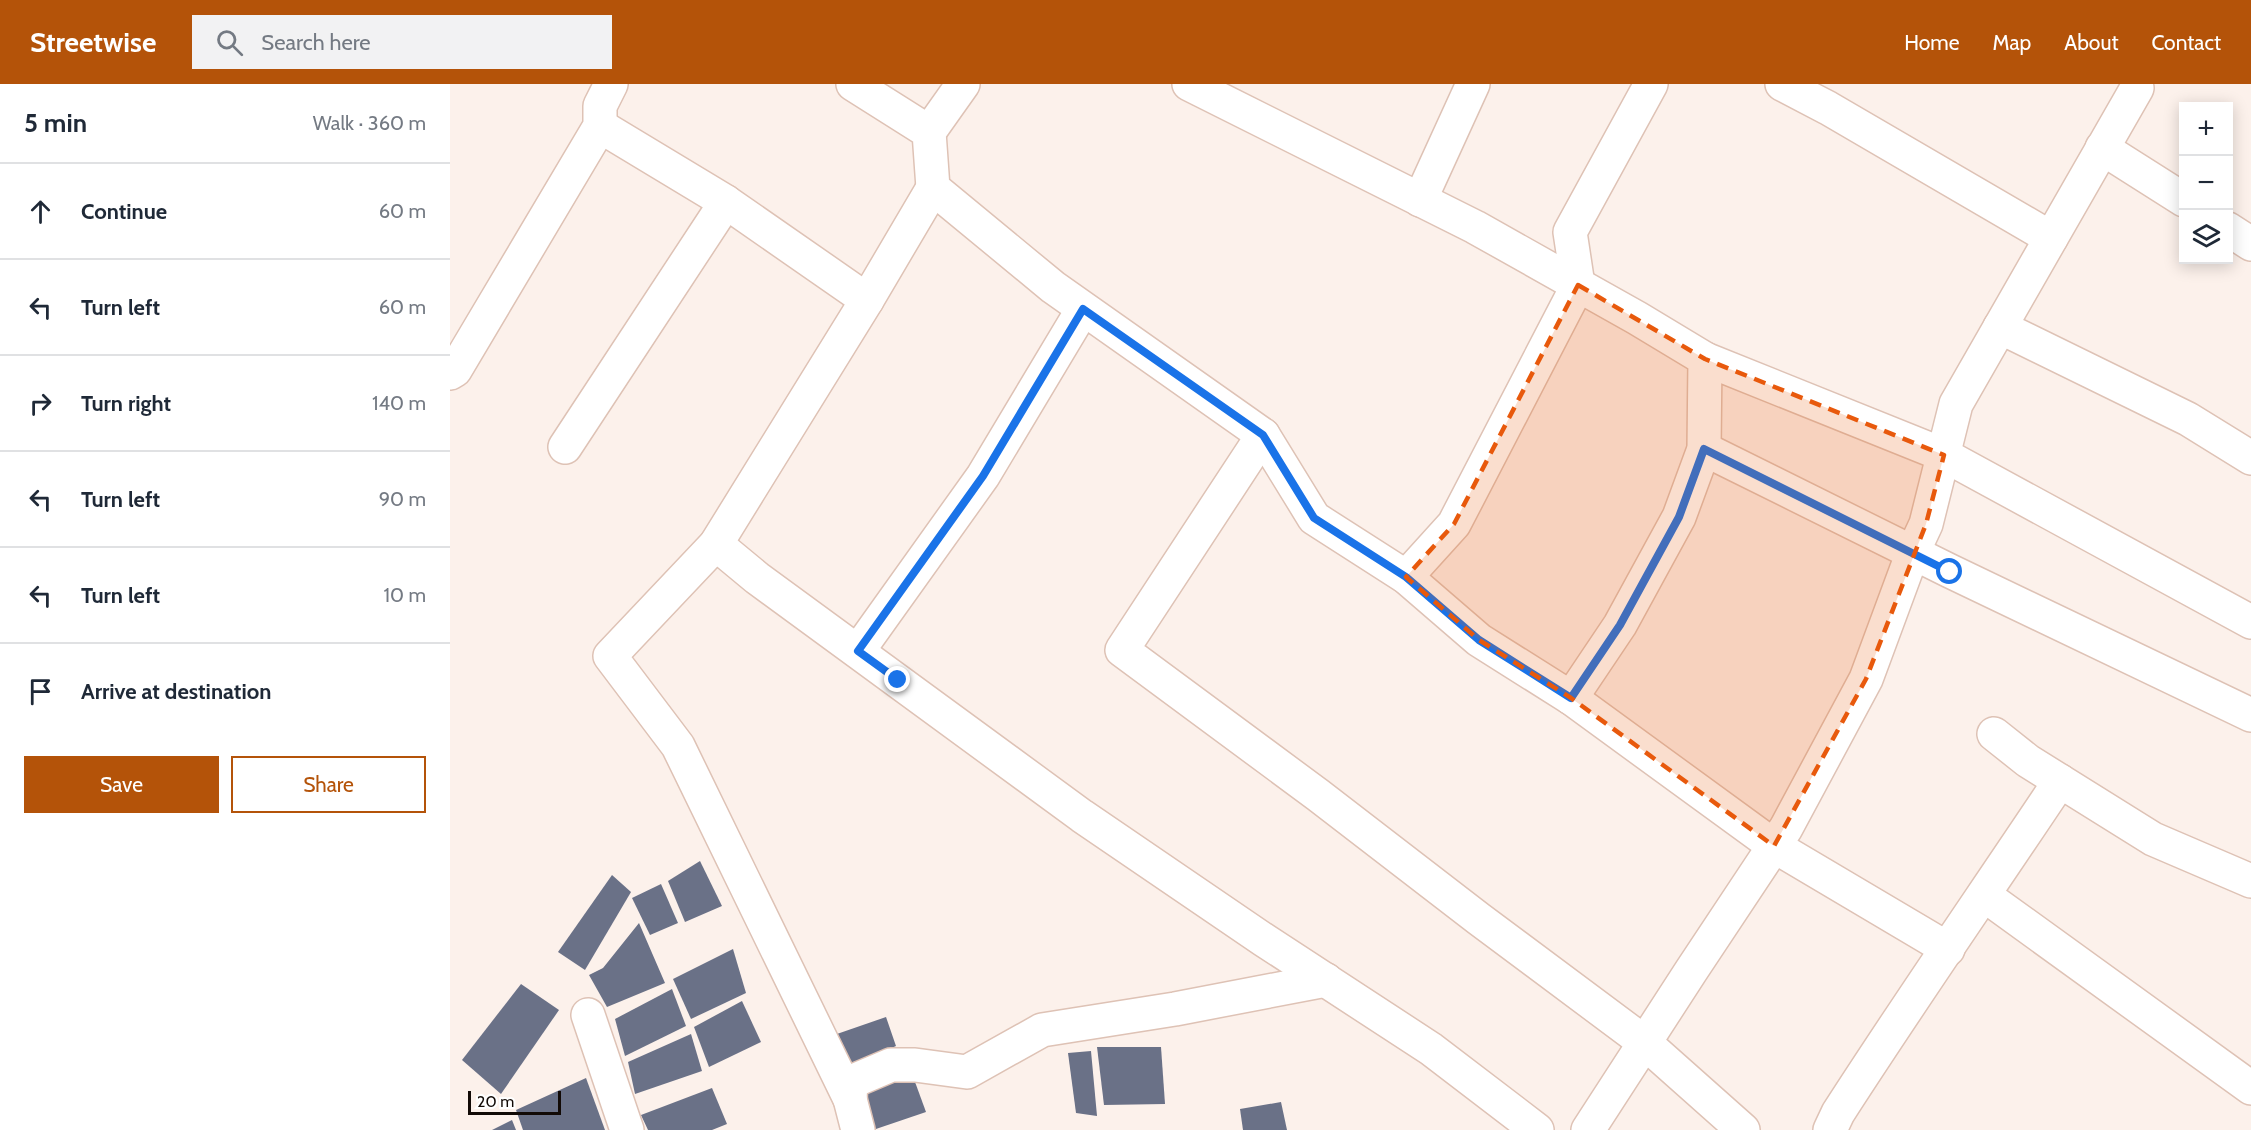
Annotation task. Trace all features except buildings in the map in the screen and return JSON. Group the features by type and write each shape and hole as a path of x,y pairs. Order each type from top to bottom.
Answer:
{"street":[{"path":"450,373 455,370 600,126 600,106 611,84"},
{"path":"853,84 929,132"},
{"path":"854,1115 678,746 609,656 716,544 867,300 933,188 929,132 963,84"},
{"path":"1420,200 1473,84"},
{"path":"1406,577 1454,524 1578,285 1570,232 1651,84"},
{"path":"1782,84 1828,108 2051,238"},
{"path":"1206,88 1475,227 1637,318 1705,360 1944,455 2251,622"},
{"path":"1588,1130 1774,846 1866,679 1913,552 1926,524 1956,404 2137,88"},
{"path":"600,126 726,202 867,300"},
{"path":"2102,148 2179,197"},
{"path":"933,188 1083,309 1263,435 1314,518 1406,577 1479,640 1571,698 1774,846 1948,949"},
{"path":"565,447 726,202"},
{"path":"2233,232 2251,244"},
{"path":"858,651 983,476 1083,309"},
{"path":"2000,327 2188,419 2251,458"},
{"path":"1571,698 1620,625 1679,517 1704,449 1705,360"},
{"path":"1263,435 1122,650 1644,1042 1743,1130"},
{"path":"1704,449 2251,715"},
{"path":"716,544 757,578 1082,816 1431,1049 1537,1130"},
{"path":"1994,734 2028,761 2153,839 2251,882"},
{"path":"1830,1130 1838,1113 1900,1015 1948,949 2060,781"},
{"path":"1984,895 2251,1088"},
{"path":"854,1115 851,1082 891,1065 915,1065 967,1072 1042,1030 1175,1009 1326,980"},
{"path":"588,1015 627,1130"}],"highlighted area":[{"path":"1578,285 1705,359 1944,455 1926,524 1866,679 1774,846 1571,698 1479,640 1406,577 1454,524"}],"route":[{"path":"898,680 858,651 983,476 1083,309 1263,435 1314,518 1406,577 1479,640 1571,698 1620,625 1679,517 1704,449 1950,572"}]}
